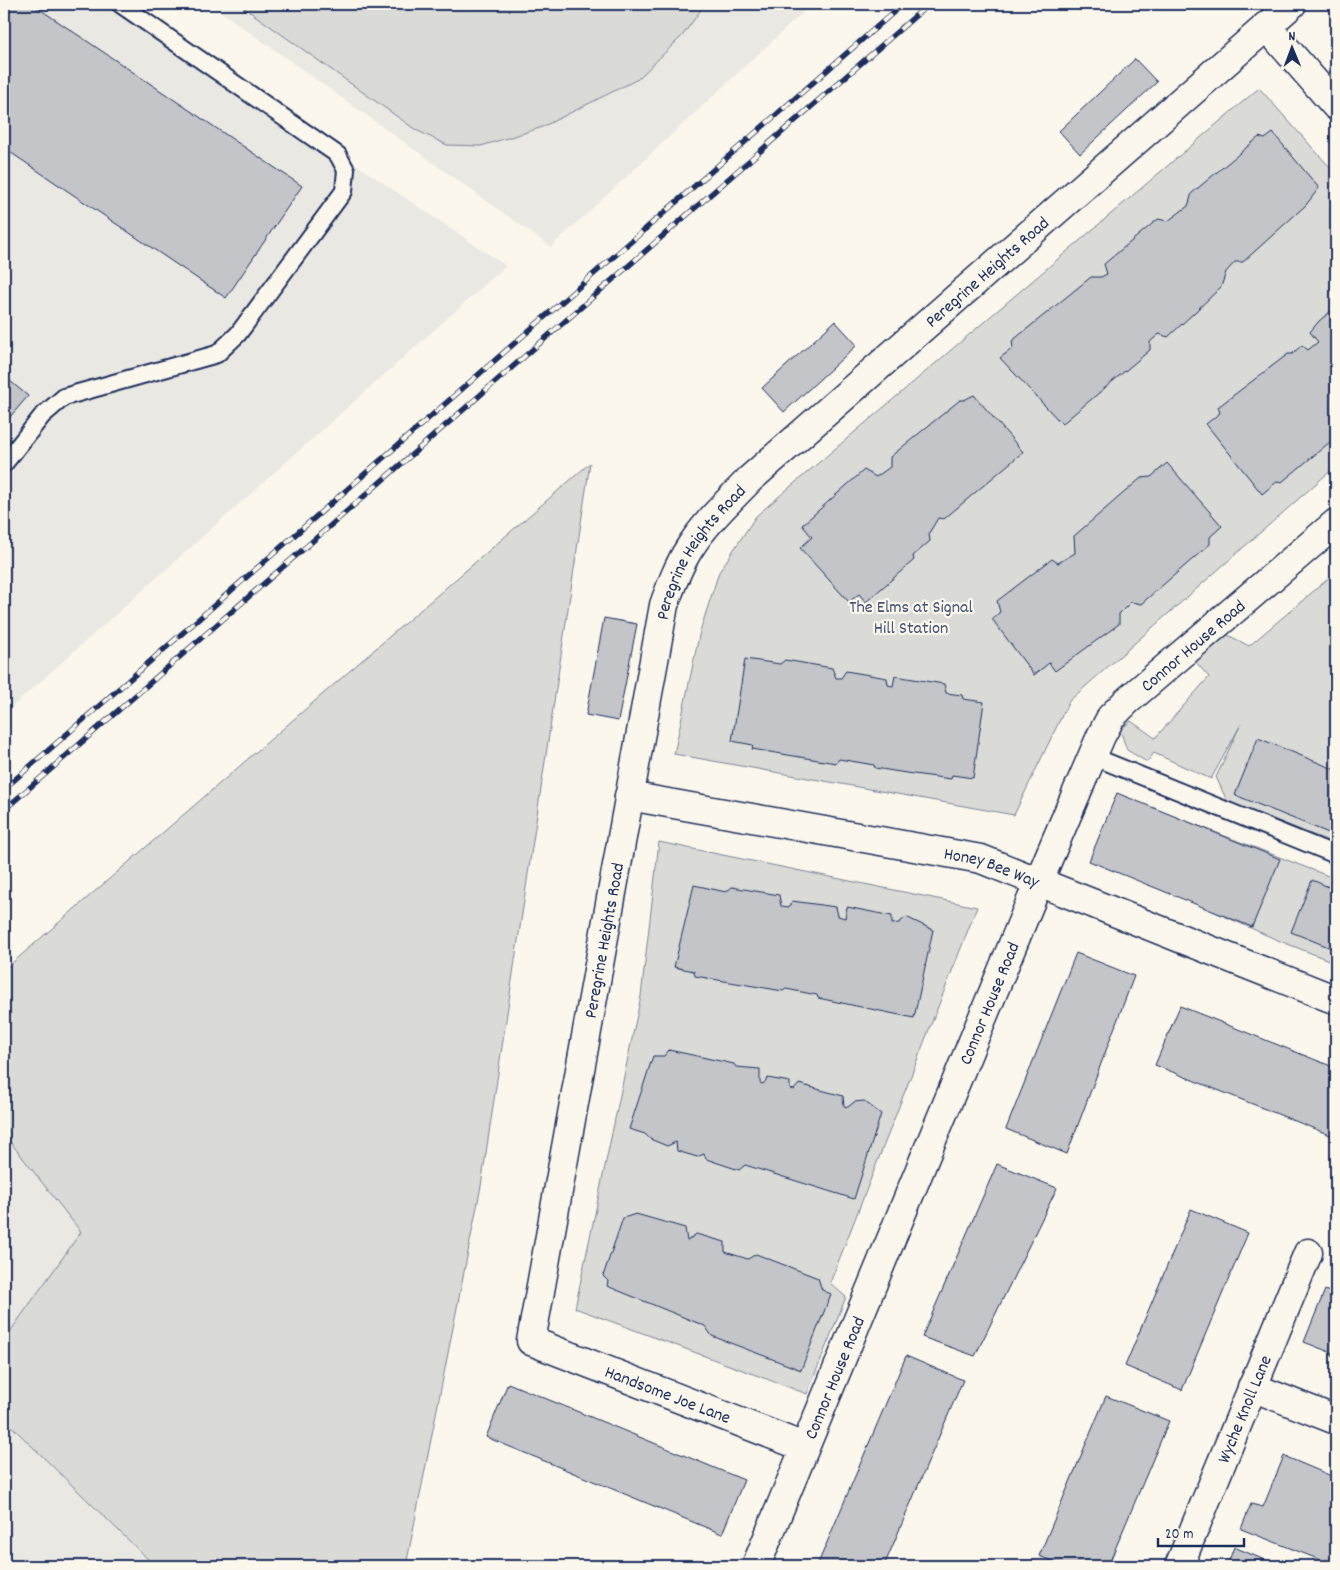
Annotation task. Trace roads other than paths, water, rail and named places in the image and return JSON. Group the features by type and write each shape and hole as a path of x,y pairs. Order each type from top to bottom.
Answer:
{"street":[{"name":"Peregrine Heights Road","path":"531,1341 664,605 675,576 688,550 711,520 750,479 793,440 1292,4"},
{"path":"1266,26 1336,106"},
{"name":"Connor House Road","path":"756,1566 1039,882 1092,756 1111,717 1127,701 1336,523"},
{"name":"Honey Bee Way","path":"630,796 981,859 1336,1000"},
{"name":"Wyche Knoll Lane","path":"1179,1566 1308,1252"},
{"name":"Handsome Joe Lane","path":"531,1341 804,1447"},
{"path":"1252,1387 1336,1420"}],"lane":[{"path":"4,464 42,416 64,397 217,354 238,334 344,191 346,170 338,155 120,4"},
{"path":"1092,756 1336,855"}],"railway":[{"path":"4,789 903,4"},
{"path":"4,810 929,4"}],"park label":[{"name":"The Elms at Signal Hill Station","path":"911,616"}]}
